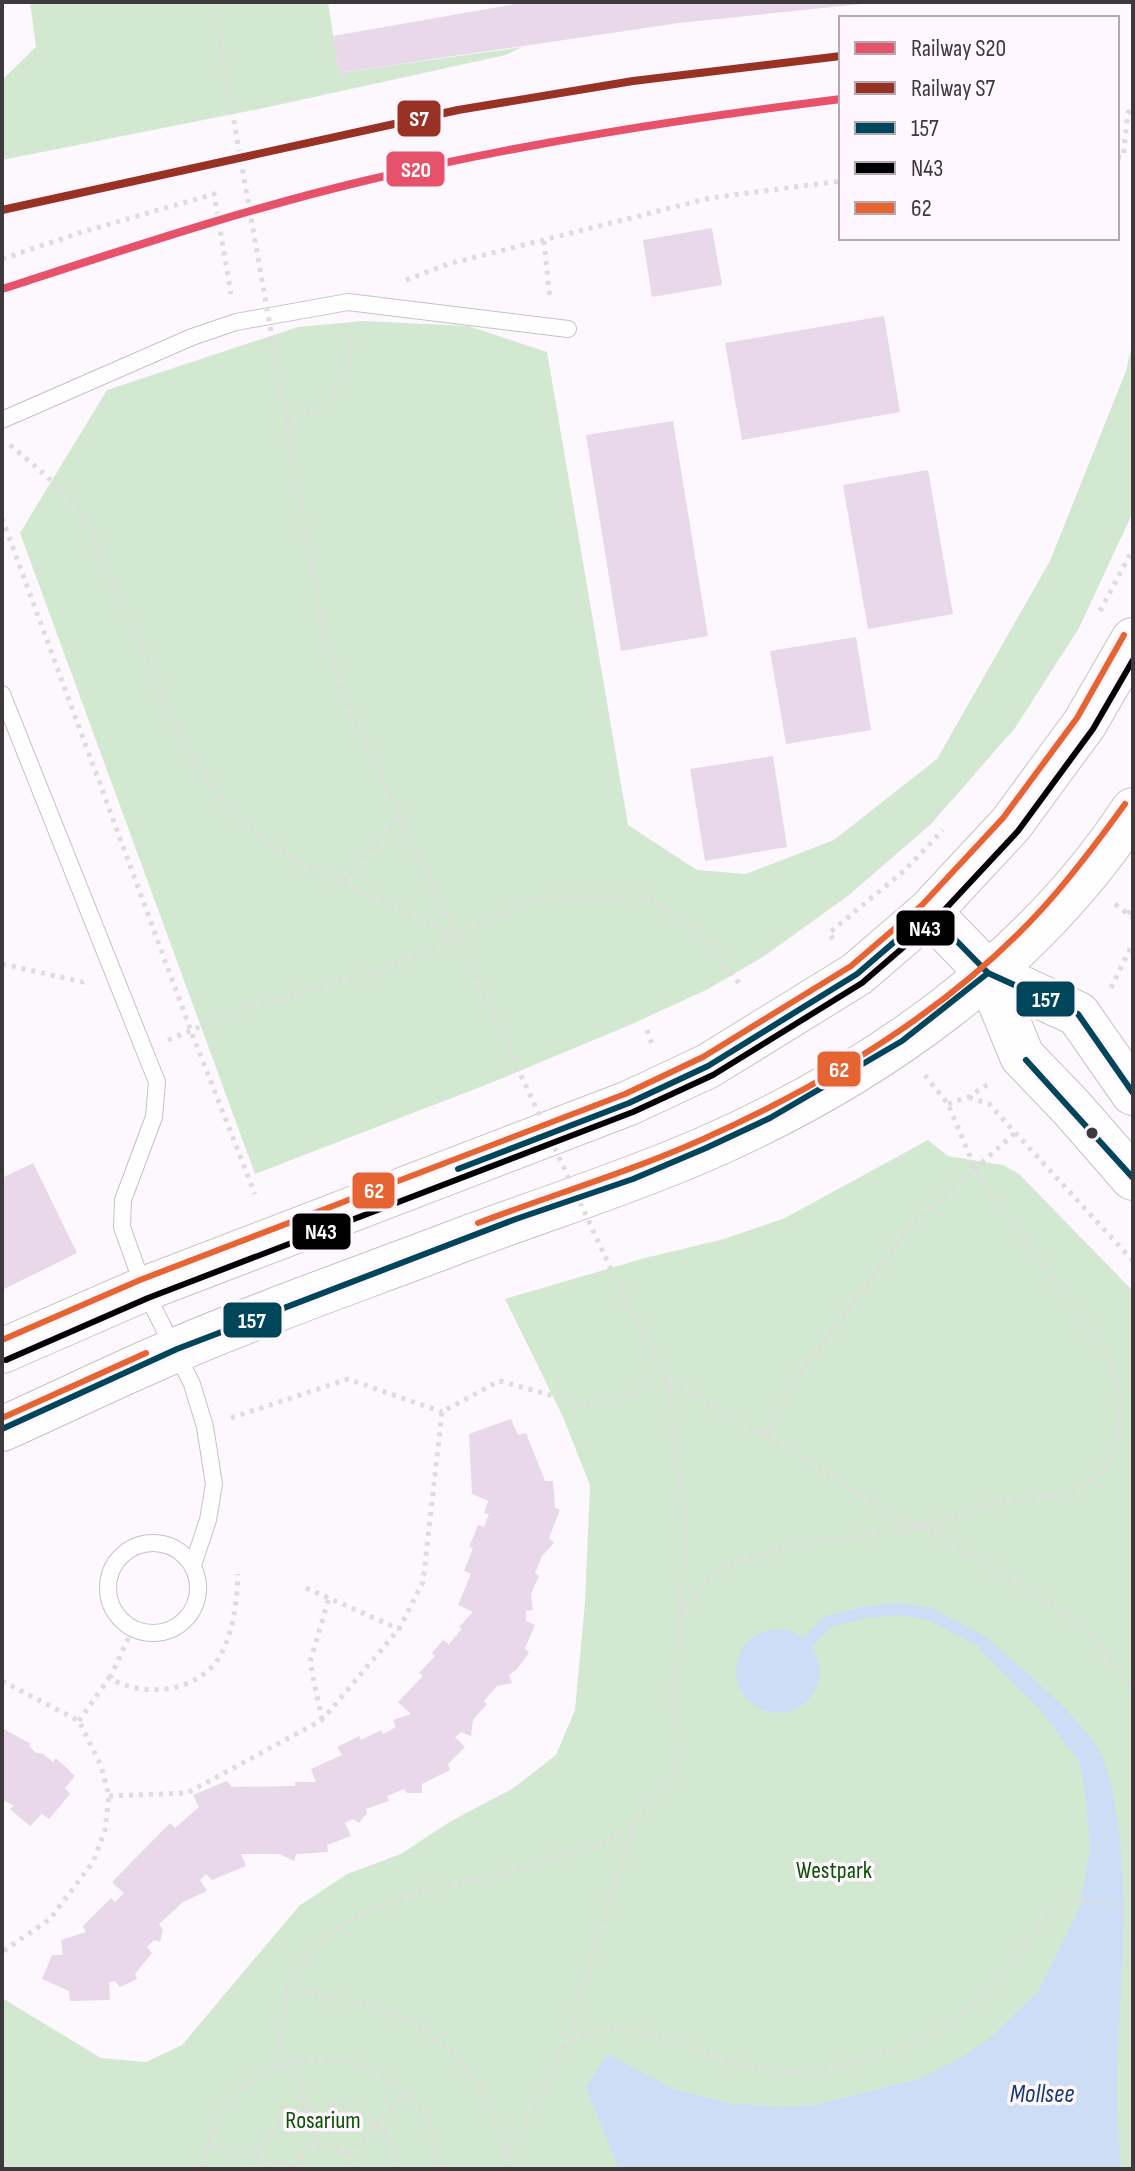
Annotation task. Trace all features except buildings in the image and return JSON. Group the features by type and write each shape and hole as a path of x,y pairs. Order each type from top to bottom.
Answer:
{"main road":[{"path":"2,1351 144,1289 629,1103 708,1066 857,974 929,912 1011,824 1085,723 1133,640"},
{"path":"2,1429 177,1349 516,1219 633,1179 782,1112 902,1041 988,973 1084,878 1133,810"},
{"path":"929,912 988,973 1078,1014 1133,1093"},
{"path":"988,973 1022,1056 1133,1178"}],"lane":[{"path":"2,420 192,337 236,322 348,302 560,329"},
{"path":"2,694 157,1082 154,1117 123,1200 122,1227 144,1289 192,1384 205,1427 214,1484 208,1520 193,1565"},
{"path":"144,1543 171,1546 184,1554 198,1578 198,1593 187,1618 161,1632 133,1628 114,1609 109,1596 112,1569 131,1548 144,1543"}],"path":[{"path":"213,2 322,626 347,704 628,1306 668,1380 685,1534 673,1696 679,1738 676,1776 633,1826 599,1845 512,1871 417,1892 354,1918 314,1946 287,1988 277,2067"},
{"path":"1133,112 1128,112 1120,157 1133,157"},
{"path":"287,419 326,406 346,372 352,333 348,302 448,264 710,198 839,181"},
{"path":"2,259 214,194 227,273"},
{"path":"544,241 560,329"},
{"path":"2,443 11,445 81,510 186,748 224,804 264,841 454,936"},
{"path":"2,518 191,1031 255,1194"},
{"path":"1098,616 1133,549"},
{"path":"344,882 399,817"},
{"path":"829,933 905,870 945,828"},
{"path":"145,1051 245,1008 378,972 537,898 645,897 695,927 742,987"},
{"path":"1128,914 1133,908"},
{"path":"2,964 83,982"},
{"path":"681,1613 725,1565 782,1548 922,1526 1013,1499 1057,1495 1077,1489 1094,1478 1108,1463 1120,1424 1119,1390 1107,1354 975,1168 948,1104 916,1063"},
{"path":"968,1097 989,1104 1133,1261"},
{"path":"765,1435 800,1375 914,1223 1015,1133"},
{"path":"205,1427 348,1379 442,1412 499,1381 591,1406 668,1380 765,1435 897,1517 922,1526 1083,1624 1133,1688"},
{"path":"109,1796 187,1793 322,1720 399,1629 423,1582 442,1412"},
{"path":"109,1678 121,1685 164,1690 205,1673 220,1655 230,1629 238,1574"},
{"path":"306,1588 399,1629"},
{"path":"322,1720 310,1662 329,1598"},
{"path":"79,1721 109,1678 133,1628"},
{"path":"2,1681 79,1721 101,1766 109,1796 105,1830 93,1862 50,1919 2,1952"},
{"path":"506,2154 545,2089 551,2066 563,2048 633,1826"},
{"path":"563,2048 597,2030 614,2029 658,2036 722,2060 761,2069 797,2071 866,2060 921,2040 951,2023 978,2002 1057,1905 1069,1902 1130,1907"},
{"path":"287,1988 386,2012 413,2024 462,2061 491,2108 508,2169"},
{"path":"204,2169 208,2142 224,2111 247,2085 277,2067 295,2061 335,2059 374,2070 407,2094 430,2128 440,2169"},
{"path":"295,2061 317,2146"},
{"path":"348,2154 407,2094"},
{"path":"255,2169 257,2157 268,2135 285,2118 307,2107 332,2104 357,2110 378,2124 390,2140 400,2169"},
{"path":"208,2142 295,2168 300,2158 317,2146 334,2146 348,2154 357,2169"}],"green space":[{"path":"30,2 328,2 339,73 522,47 506,55 264,108 2,160 2,80 36,47"},
{"path":"363,321 468,326 547,352 628,825 697,870 746,874 834,840 937,759 1050,561 1126,371 1133,341 1133,512 1079,628 1015,728 931,824 849,895 763,957 706,990 493,1082 255,1174 20,533 107,390 298,327"},
{"name":"Westpark","path":"928,1140 948,1156 1003,1165 1019,1174 1133,1291 1133,2169 2,2169 2,1998 101,2058 146,2062 182,2045 299,1906 347,1874 401,1854 451,1821 512,1789 556,1755 575,1710 585,1603 590,1485 563,1417 505,1299 645,1258 724,1239 785,1218"}],"water":[{"path":"778,1629 794,1632 808,1641 817,1655 820,1671 817,1687 808,1701 794,1710 778,1713 762,1710 748,1701 739,1687 736,1671 739,1655 748,1641 762,1632"},
{"name":"Mollsee","path":"990,1640 1052,1696 1094,1742 1103,1758 1113,1794 1123,1872 1124,1913 1117,2084 1121,2169 619,2169 586,2088 607,2054 674,2089 728,2103 778,2107 814,2105 921,2078 959,2059 990,2038 1040,1989 1079,1908 1090,1849 1086,1800 1080,1763 1039,1708 979,1649"}],"waterway":[{"path":"798,1651 829,1621 866,1612 900,1609 930,1614 985,1643 994,1652"}],"rail line":[{"name":"S7","path":"2,210 458,110 633,81 839,56"},
{"name":"S20","path":"2,289 230,217 322,191 427,167 603,133 839,99"}],"transit line":[{"name":"62","path":"2,1340 140,1280 625,1094 703,1057 851,966 922,905 1003,818 1077,718 1124,635"},
{"name":"N43","path":"6,1360 148,1298 633,1112 713,1075 862,983 936,919 1018,831 1093,729 1133,660"},
{"name":"62","path":"478,1223 701,1140 794,1095 884,1042 967,980 1006,946 1064,884 1125,804"},
{"name":"157","path":"458,1169 629,1103 708,1066 857,974 929,912"},
{"name":"157","path":"940,924 988,973 1078,1014 1133,1093"},
{"name":"157","path":"2,1429 177,1349 516,1219 633,1179 706,1148 770,1118 902,1041 988,973"},
{"name":"157","path":"1026,1060 1133,1178"},
{"name":"62","path":"2,1418 146,1353"}],"park label":[{"name":"Rosarium","path":"323,2120"}]}
